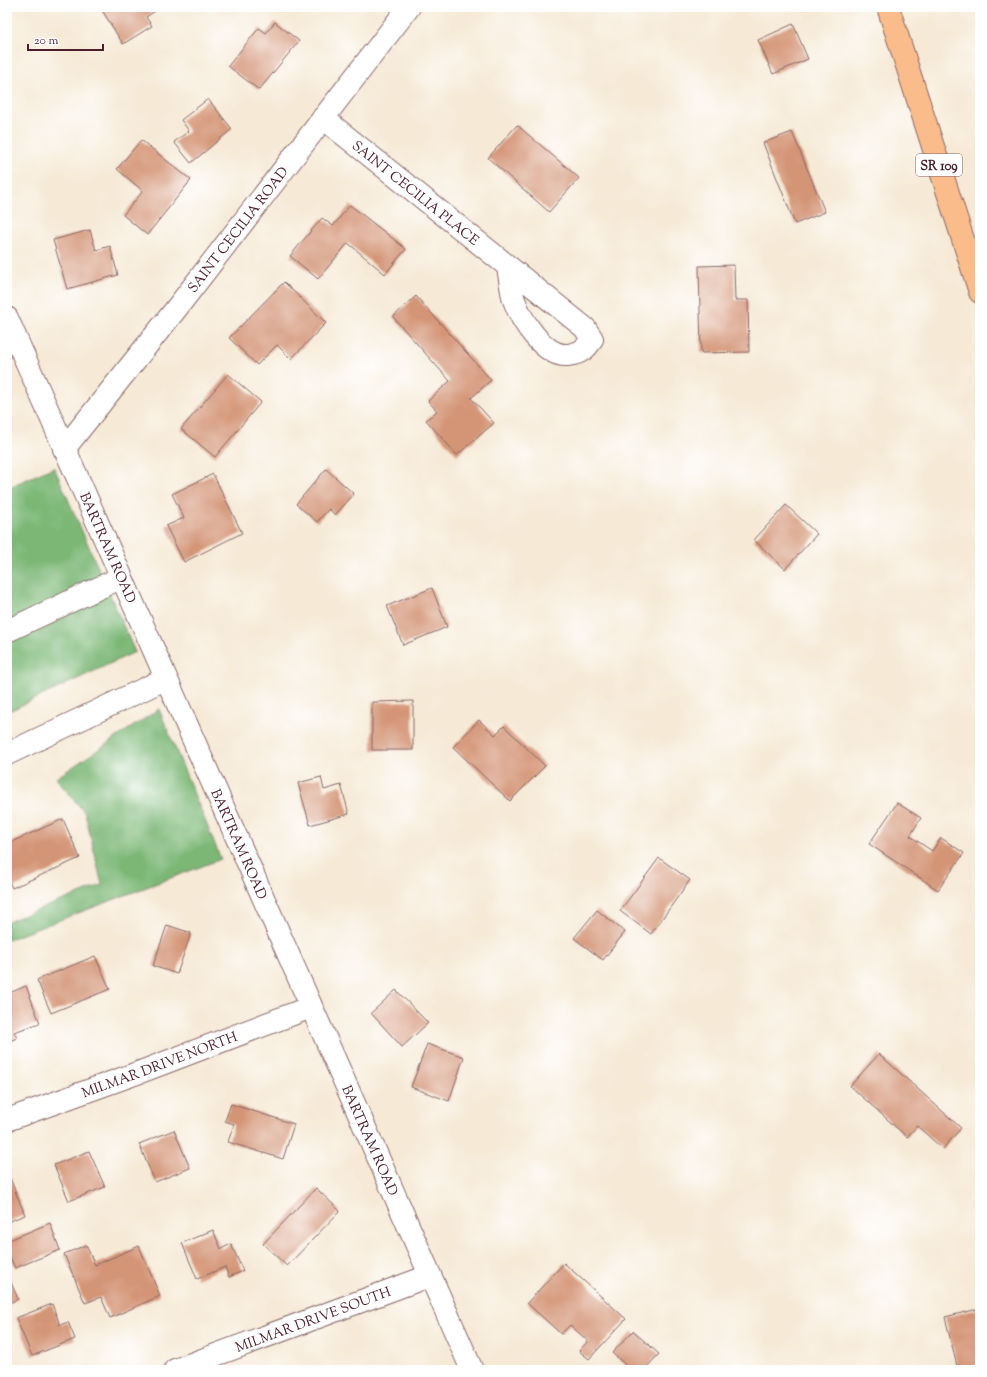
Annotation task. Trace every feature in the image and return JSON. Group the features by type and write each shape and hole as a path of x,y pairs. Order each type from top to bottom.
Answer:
{"main road":[{"name":"SR 109","path":"888,7 980,292"}],"street":[{"name":"SAINT CECILIA ROAD","path":"64,449 176,309 410,7"},
{"name":"SAINT CECILIA PLACE","path":"323,118 508,267"},
{"name":"BARTRAM ROAD","path":"7,318 120,578 472,1370"},
{"path":"7,630 120,578"},
{"path":"7,754 165,679"},
{"name":"MILMAR DRIVE NORTH","path":"7,1120 142,1071 310,1007"},
{"name":"MILMAR DRIVE SOUTH","path":"175,1370 429,1276"}],"green space":[{"path":"54,467 135,652 7,712 7,488"},
{"path":"159,709 221,859 7,940 7,922 102,885 85,813 56,778"}],"building":[{"path":"100,7 160,8 146,17 152,26 123,44"},
{"path":"275,22 299,41 259,90 228,66 259,28 266,33"},
{"path":"793,24 808,59 773,74 758,40"},
{"path":"208,99 232,129 191,163 174,142 189,131 181,120"},
{"path":"517,125 579,178 549,212 488,158"},
{"path":"792,132 825,212 795,224 763,143"},
{"path":"141,140 191,180 147,235 123,215 143,191 117,169"},
{"path":"350,205 406,249 385,274 348,243 318,279 290,256 322,218 333,226"},
{"path":"90,230 96,250 110,246 118,275 67,289 53,240"},
{"path":"734,265 735,300 748,300 749,352 701,353 699,266"},
{"path":"284,282 326,323 291,359 277,345 257,365 229,338"},
{"path":"416,296 491,380 471,398 494,423 457,455 426,420 437,411 428,401 450,381 393,317"},
{"path":"228,374 261,402 215,457 181,429"},
{"path":"326,469 354,494 335,515 329,509 317,522 296,504"},
{"path":"213,474 242,533 184,562 166,526 184,518 172,494"},
{"path":"786,505 817,534 785,569 754,540"},
{"path":"432,588 447,627 403,645 387,606"},
{"path":"413,701 413,750 372,750 372,702"},
{"path":"479,720 495,735 504,726 545,766 510,801 453,747"},
{"path":"321,777 324,790 341,785 349,814 310,825 298,783"},
{"path":"897,803 921,818 910,836 932,851 941,838 964,853 938,890 869,844"},
{"path":"63,819 80,858 12,888 7,877 7,844"},
{"path":"659,858 690,880 651,934 620,911"},
{"path":"597,910 625,932 603,960 574,938"},
{"path":"167,925 191,933 177,974 153,966"},
{"path":"95,956 110,989 51,1013 37,980"},
{"path":"26,986 40,1023 14,1032 17,1038 7,1042 7,994"},
{"path":"396,990 428,1023 402,1047 371,1013"},
{"path":"427,1044 464,1057 449,1101 411,1087"},
{"path":"879,1054 961,1128 943,1149 917,1126 907,1137 850,1086"},
{"path":"231,1104 294,1124 283,1159 228,1142 234,1124 225,1121"},
{"path":"174,1130 190,1168 155,1182 139,1144"},
{"path":"89,1151 105,1187 69,1201 54,1165"},
{"path":"10,1178 25,1215 7,1222 7,1179"},
{"path":"316,1188 340,1211 287,1266 263,1244"},
{"path":"50,1223 60,1250 15,1268 7,1250 7,1241"},
{"path":"213,1230 221,1249 231,1244 243,1271 229,1277 225,1267 197,1279 182,1243"},
{"path":"86,1245 95,1265 139,1246 160,1296 110,1318 101,1297 85,1303 64,1254"},
{"path":"564,1263 626,1319 589,1359 579,1351 588,1341 570,1325 561,1334 527,1303"},
{"path":"7,1273 18,1299 7,1304"},
{"path":"52,1304 60,1325 68,1322 75,1339 32,1356 16,1318"},
{"path":"978,1309 980,1316 980,1365 958,1370 945,1317"},
{"path":"633,1331 659,1354 644,1370 631,1370 612,1353"}]}
